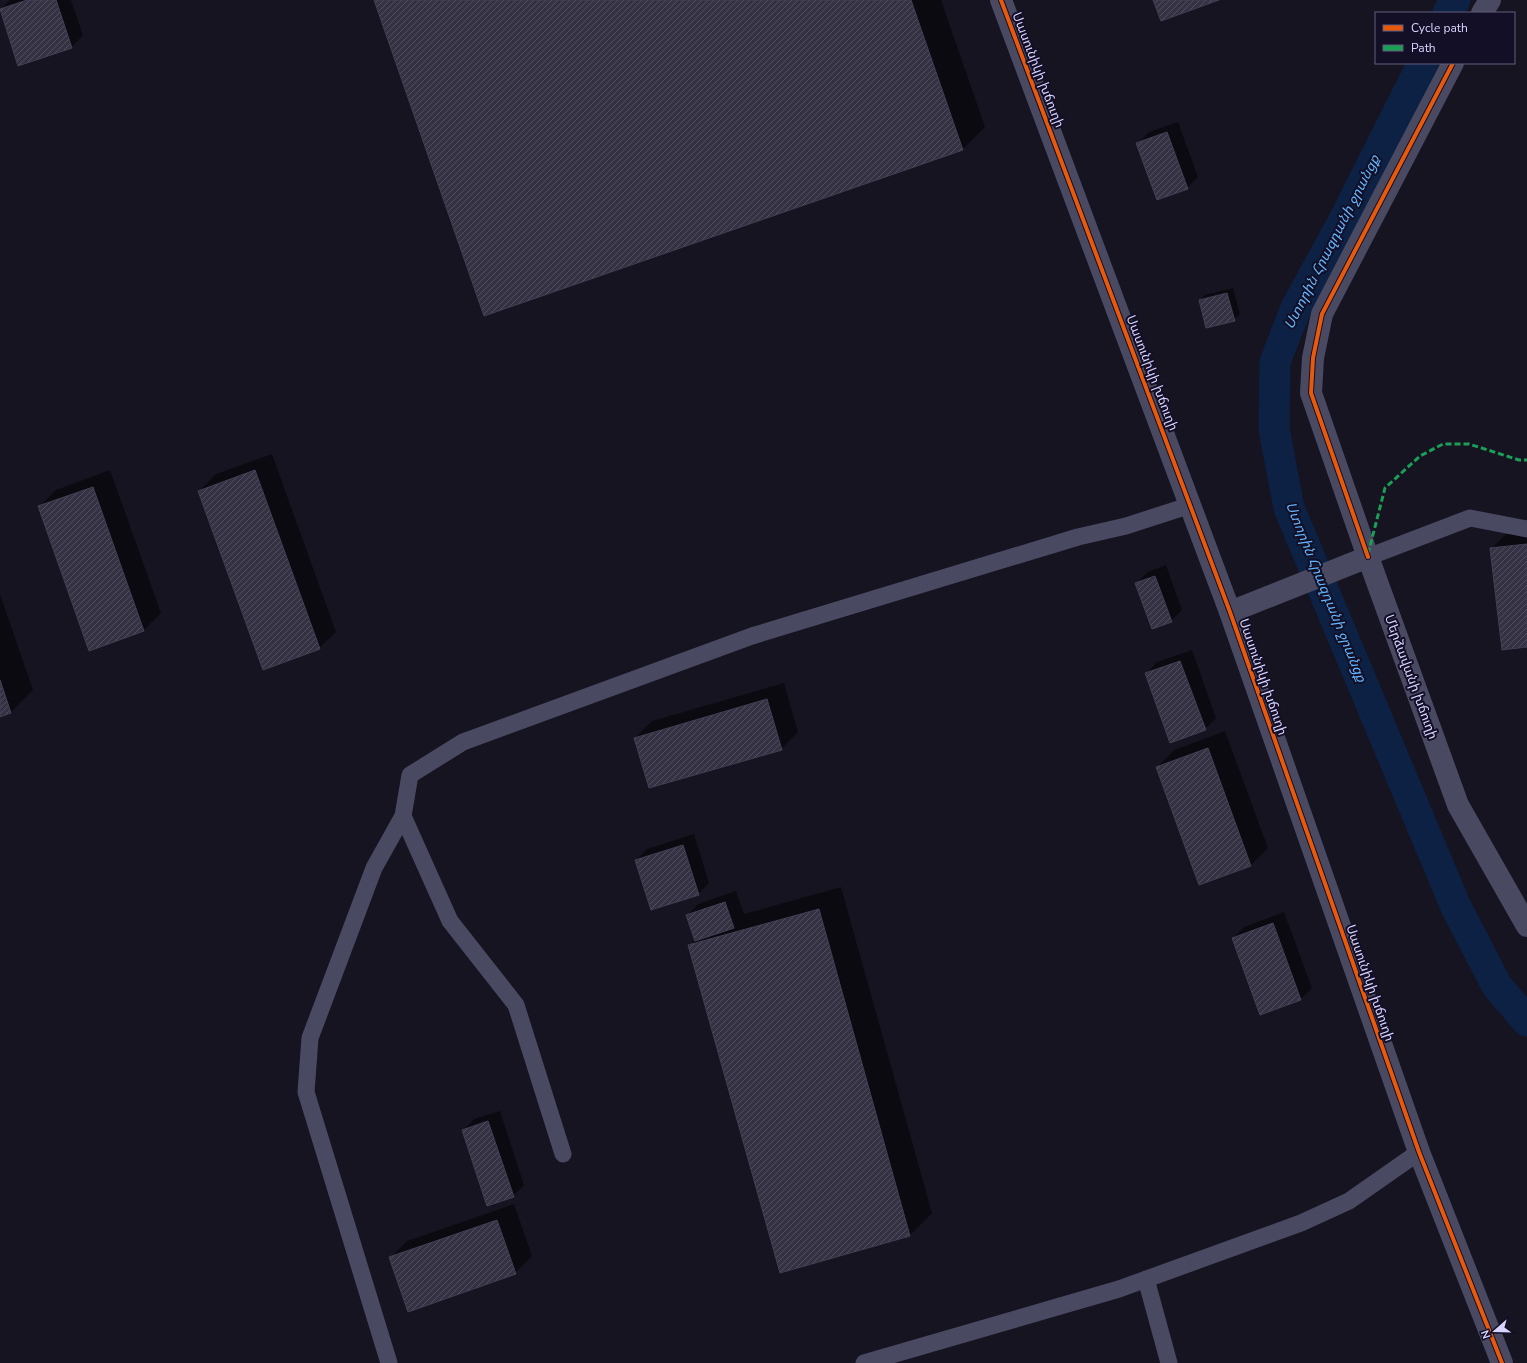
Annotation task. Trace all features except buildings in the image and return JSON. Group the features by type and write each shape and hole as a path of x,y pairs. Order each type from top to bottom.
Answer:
{"street":[{"name":"Սասունիկի խճուղի","path":"1001,0 1230,612 1419,1152 1502,1363"},
{"path":"1483,12 1490,0"},
{"name":"Մերձավանի խճուղի","path":"1452,64 1322,314 1312,358 1311,393 1368,557 1458,805 1527,926"},
{"path":"1230,612 1368,557"}],"lane":[{"path":"389,1363 306,1092 310,1038 374,868 404,816 410,775 463,742 752,636 1078,537 1126,526 1191,506"},
{"path":"1368,557 1470,518 1527,529"},
{"path":"404,816 450,921 516,1005 562,1154"},
{"path":"864,1363 1119,1289 1301,1223 1349,1201 1419,1152"},
{"path":"1146,1279 1169,1363"}],"waterway":[{"name":"Ստորին Հրազդանի ջրանցք","path":"1449,12 1455,0"},
{"name":"Ստորին Հրազդանի ջրանցք","path":"1422,64 1343,222 1296,308 1275,362 1274,429 1289,508 1456,907 1497,986 1527,1021"}],"marked path":[{"path":"1368,554 1385,488 1420,456 1443,444 1469,444 1519,460 1527,460"}],"cycle path":[{"path":"1001,0 1230,612 1419,1152 1502,1363"},
{"path":"1368,557 1311,393 1313,358 1322,314 1452,64"}]}
